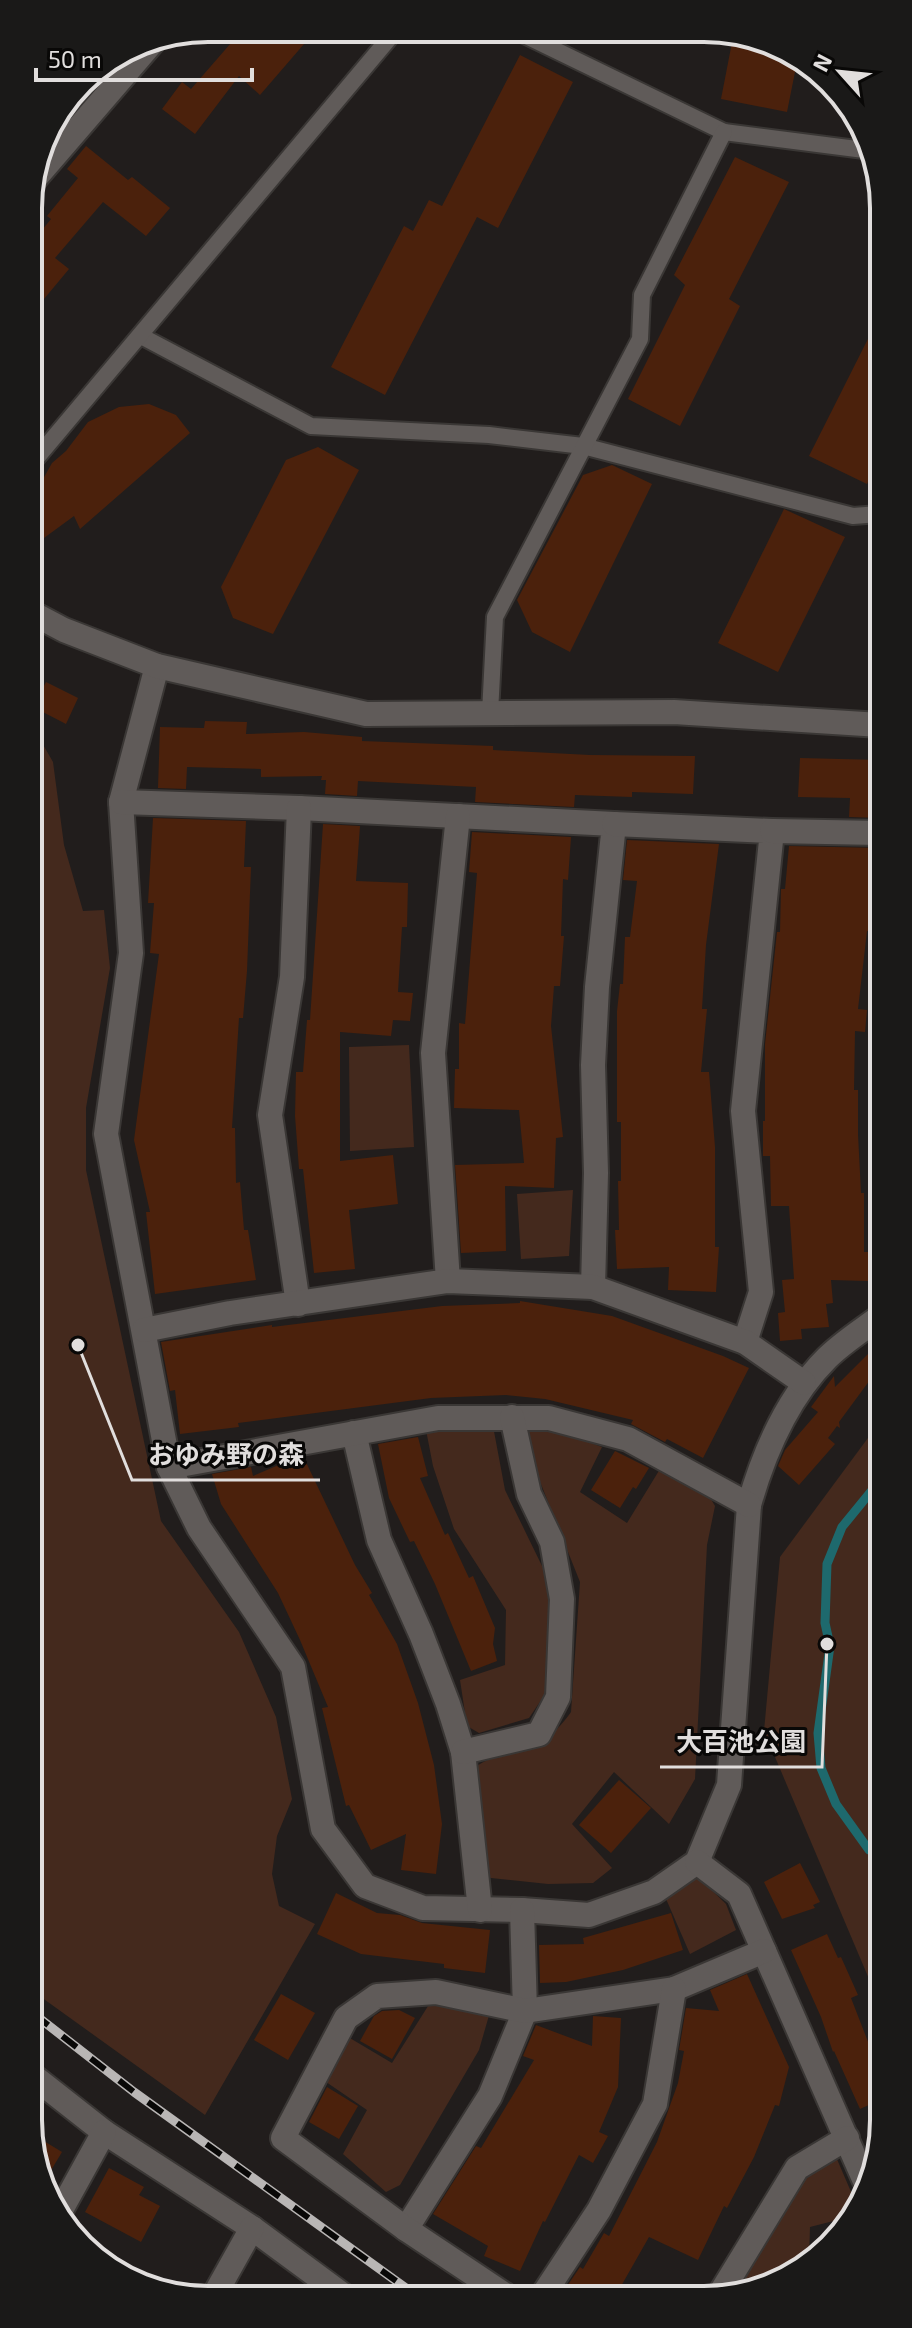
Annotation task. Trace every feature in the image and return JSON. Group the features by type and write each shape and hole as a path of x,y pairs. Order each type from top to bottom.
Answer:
{"street":[{"path":"49,163 140,57"},
{"path":"42,618 157,666 366,714 674,712 870,724"},
{"path":"157,666 121,802 131,953 106,1134 169,1467 199,1528 293,1667 323,1829 365,1886 423,1908 589,1915 654,1892 697,1862 729,1785 749,1505 762,1461 804,1383 829,1355 870,1324"},
{"path":"121,802 870,833"},
{"path":"298,1304 270,1115 292,977 299,808"},
{"path":"448,1281 433,1053 458,816"},
{"path":"593,1287 596,1173 593,1065 597,987 614,824"},
{"path":"745,1342 761,1292 743,1111 772,831"},
{"path":"144,1330 230,1313 448,1281 593,1287 745,1342 804,1383"},
{"path":"463,1752 539,1734 558,1697 562,1599 552,1542 529,1494 512,1417"},
{"path":"169,1467 438,1418 549,1418 628,1439 749,1505"},
{"path":"354,1433 379,1540 427,1648 463,1752 480,1910"},
{"path":"697,1862 739,1894 861,2172"},
{"path":"406,2229 490,2096 525,2011 522,1910"},
{"path":"492,2286 406,2229 283,2138 346,2018 377,1996 436,1992 525,2011 674,1989 764,1951"},
{"path":"549,2286 599,2210 655,2104 674,1989"},
{"path":"42,2083 104,2132 252,2228 330,2286"},
{"path":"64,2204 104,2132"},
{"path":"725,2285 797,2168 847,2138"},
{"path":"220,2286 252,2228"}],"lane":[{"path":"42,452 386,42"},
{"path":"539,42 724,132 859,149"},
{"path":"490,713 495,617 640,339 642,295 724,132"},
{"path":"141,336 311,426 489,435 583,446 853,516 870,515"}],"shaded area":[{"path":"42,743 53,762 64,845 83,911 104,910 110,968 86,1108 86,1170 161,1521 239,1632 276,1717 292,1799 277,1836 272,1874 279,1906 315,1924 205,2115 42,1998"},
{"path":"409,1045 414,1147 350,1151 349,1047"},
{"path":"573,1190 569,1256 521,1259 517,1194"},
{"path":"493,1426 505,1490 543,1568 550,1609 548,1690 529,1718 479,1733 467,1726 460,1680 505,1665 506,1610 454,1529 433,1466 426,1430"},
{"path":"529,1428 571,1436 602,1447 580,1492 627,1523 660,1469 708,1494 715,1506 707,1545 695,1779 669,1824 614,1772 572,1824 612,1868 593,1883 548,1884 491,1878 474,1866 476,1767 494,1758 535,1747 552,1734 571,1712 580,1582 523,1439"},
{"path":"870,1435 870,1981 764,1731 780,1557"},
{"path":"694,1873 726,1904 736,1930 690,1954 660,1885"},
{"path":"430,2003 490,2012 479,2050 400,2185 386,2192 343,2154 367,2110 313,2073 338,2031 392,2063"},
{"path":"833,2150 852,2194 836,2220 810,2227 809,2248 778,2269 728,2285 791,2177"}],"building":[{"path":"232,42 306,42 260,95 239,76 195,134 162,109 182,82 191,89"},
{"path":"732,44 778,59 795,70 787,112 721,99"},
{"path":"520,55 573,82 498,228 477,217 385,395 331,367 404,226 413,231 429,200 442,206"},
{"path":"86,146 128,180 132,177 170,208 146,236 103,202 55,258 69,269 42,301 42,230 51,219 47,216 78,178 67,169"},
{"path":"735,157 789,182 729,299 740,306 680,426 628,399 685,285 674,275"},
{"path":"870,335 870,478 867,484 809,456"},
{"path":"149,404 176,415 190,433 80,529 74,516 42,539 42,481 52,463 66,451 88,422 119,407"},
{"path":"318,447 359,470 273,634 233,618 221,587 286,460"},
{"path":"612,465 652,484 570,652 532,632 517,600 583,475"},
{"path":"784,509 845,537 778,672 718,643"},
{"path":"46,682 78,698 66,724 42,712 42,690"},
{"path":"205,721 247,722 246,734 304,732 362,737 362,741 493,746 493,750 695,756 693,794 632,792 632,797 575,795 574,807 475,802 476,787 358,781 357,796 325,794 326,780 321,780 322,776 261,777 261,769 187,767 186,789 158,788 160,727 204,728"},
{"path":"800,758 870,760 870,818 849,817 850,798 798,797"},
{"path":"153,818 246,821 244,867 251,867 247,971 243,1018 239,1018 232,1128 235,1128 236,1183 240,1182 244,1230 248,1230 256,1280 155,1294 146,1212 150,1212 134,1140 159,954 150,953 154,903 148,903"},
{"path":"323,824 360,826 356,881 408,883 407,927 402,927 398,992 413,993 410,1021 393,1020 391,1036 340,1032 340,1161 393,1155 398,1204 349,1210 355,1269 314,1273 295,1116 296,1072 303,1072 307,1020 310,1020"},
{"path":"472,832 571,837 568,880 563,879 561,936 564,936 560,986 554,986 551,1026 563,1137 556,1138 554,1188 505,1186 506,1251 461,1253 455,1165 524,1163 519,1110 454,1108 455,1069 459,1069 459,1023 465,1024 477,873 469,872"},
{"path":"627,840 719,844 706,945 702,1009 707,1009 701,1072 709,1072 715,1147 715,1247 719,1247 716,1292 668,1290 669,1267 617,1269 615,1230 619,1230 621,1122 617,1122 617,1011 620,984 623,984 625,937 630,937 637,881 623,880"},
{"path":"789,846 870,848 870,932 867,931 858,1009 867,1010 865,1032 855,1031 854,1090 858,1090 864,1252 869,1252 868,1281 831,1280 833,1303 826,1304 829,1327 801,1329 802,1339 780,1341 778,1313 785,1312 782,1280 794,1279 789,1206 771,1206 770,1156 763,1156 763,1121 765,1044 777,932 780,932 781,889 785,889"},
{"path":"520,1301 612,1316 749,1368 703,1458 631,1424 633,1420 545,1399 506,1395 431,1398 238,1423 239,1427 180,1434 175,1390 170,1391 161,1342 272,1325 442,1306"},
{"path":"870,1352 870,1380 839,1422 840,1428 837,1426 828,1438 835,1444 799,1485 778,1466 785,1450 818,1412 811,1407 834,1376 835,1387"},
{"path":"418,1437 428,1476 420,1478 445,1535 448,1533 469,1578 473,1576 495,1628 493,1644 497,1661 471,1671 435,1584 389,1498 378,1444"},
{"path":"615,1451 649,1468 620,1508 591,1490"},
{"path":"304,1458 355,1565 372,1593 369,1595 397,1644 418,1703 434,1765 442,1824 436,1874 401,1870 406,1834 371,1850 349,1805 346,1806 322,1708 328,1707 278,1593 221,1504 212,1474 251,1467 253,1476 288,1461"},
{"path":"619,1780 651,1808 611,1853 579,1825"},
{"path":"800,1863 820,1902 813,1905 815,1908 782,1919 764,1882"},
{"path":"336,1893 377,1913 400,1915 422,1923 490,1930 485,1973 444,1968 444,1964 361,1954 317,1934"},
{"path":"671,1913 683,1950 623,1970 566,1982 540,1983 539,1945 584,1944 583,1938"},
{"path":"827,1934 838,1958 841,1957 858,1995 851,1998 870,2047 870,2104 860,2109 791,1950"},
{"path":"747,1974 789,2067 779,2106 775,2105 754,2157 727,2208 724,2206 698,2260 649,2237 621,2286 567,2286 580,2267 583,2269 604,2233 609,2236 657,2142 678,2083 684,2051 679,2050 686,2008 719,2011 710,1990"},
{"path":"281,1994 315,2013 288,2060 254,2040"},
{"path":"399,2010 415,2018 392,2059 360,2041 374,2016 382,2011"},
{"path":"593,2016 621,2018 618,2087 599,2132 608,2136 593,2163 579,2155 520,2271 484,2256 488,2246 433,2214 476,2146 481,2148 534,2060 523,2056 536,2025 592,2046"},
{"path":"327,2087 358,2106 339,2139 309,2122"},
{"path":"43,2140 62,2152 51,2171"},
{"path":"109,2168 144,2187 139,2195 160,2206 141,2242 85,2212"}],"waterway":[{"path":"869,1850 836,1804 821,1768 818,1733 830,1646 825,1623 827,1564 842,1527 870,1493"}],"railway":[{"path":"42,2020 134,2092 403,2286"}],"place":[{"name":"おゆみ野の森","path":"78,1345"},
{"name":"大百池公園","path":"827,1644"}]}
